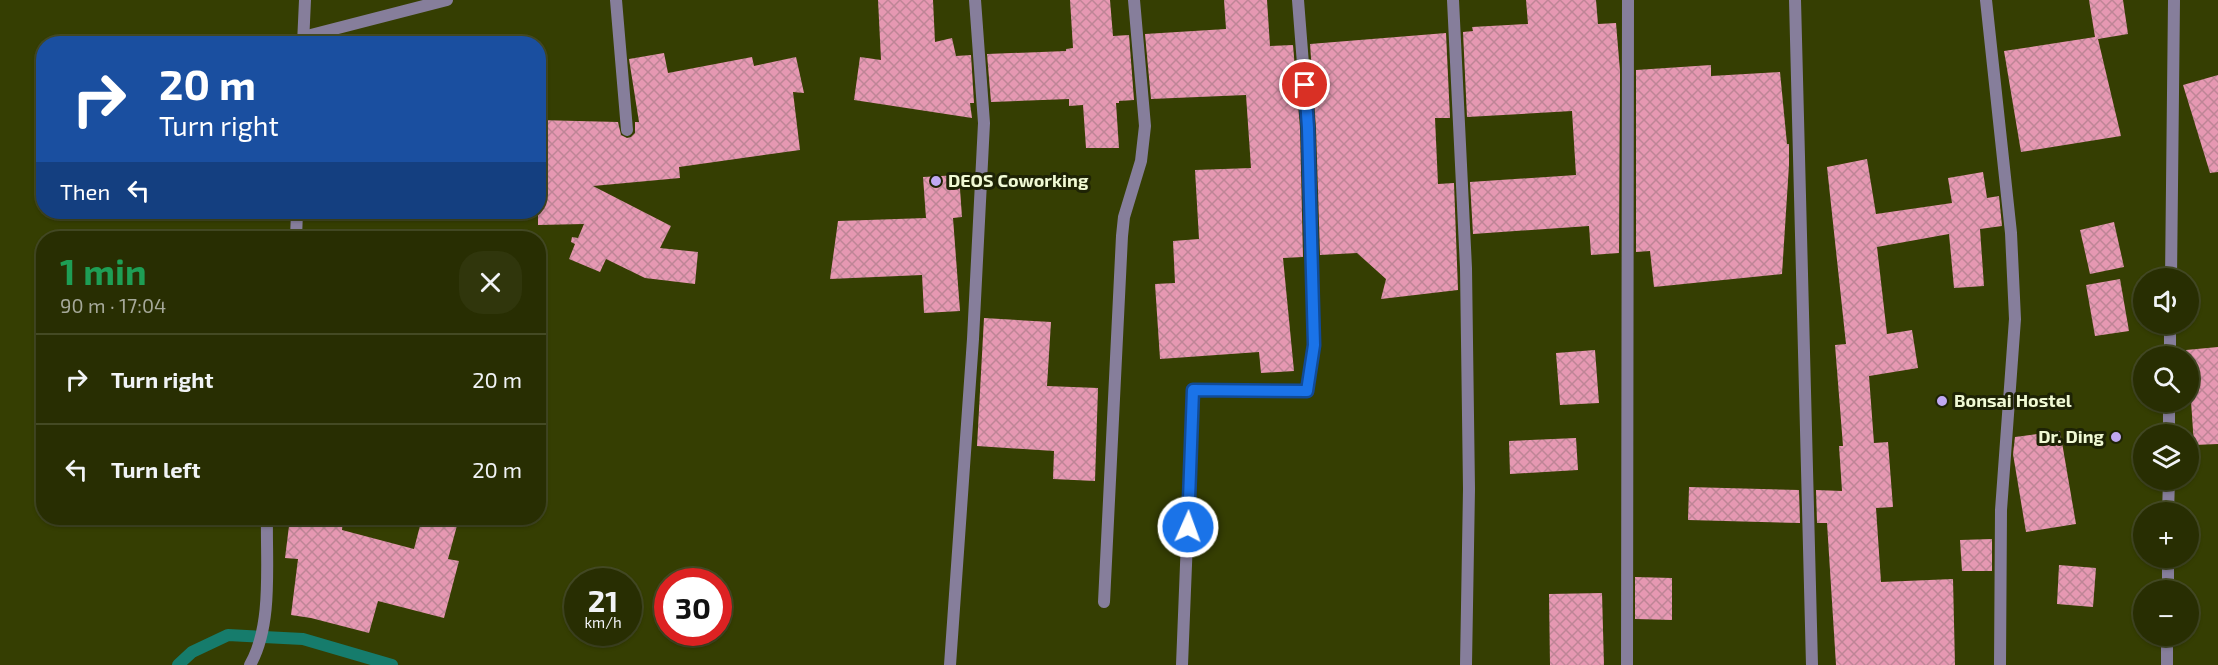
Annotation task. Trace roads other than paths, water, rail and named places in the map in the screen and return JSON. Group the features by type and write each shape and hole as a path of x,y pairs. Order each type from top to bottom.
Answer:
{"street":[{"path":"303,36 305,0"},
{"path":"317,36 447,0"},
{"path":"616,0 627,130"},
{"path":"950,665 973,339 984,123 975,0"},
{"path":"1104,602 1122,236 1124,217 1141,161 1145,126 1134,0"},
{"path":"1182,665 1193,390 1307,391 1314,345 1308,128 1298,0"},
{"path":"1453,0 1466,268 1469,489 1466,665"},
{"path":"1627,665 1628,0"},
{"path":"1795,0 1812,665"},
{"path":"1986,0 2011,233 2015,320 2001,510 2000,665"},
{"path":"2171,268 2174,0"},
{"path":"250,665 258,650 264,621 267,525"},
{"path":"2167,665 2168,646"}],"waterway":[{"path":"178,665 192,652 228,635 303,639 392,665"}],"place":[{"name":"DEOS Coworking","path":"936,181"},
{"name":"Bonsai Hostel","path":"1942,401"},
{"name":"Dr. Ding","path":"2116,437"}]}
